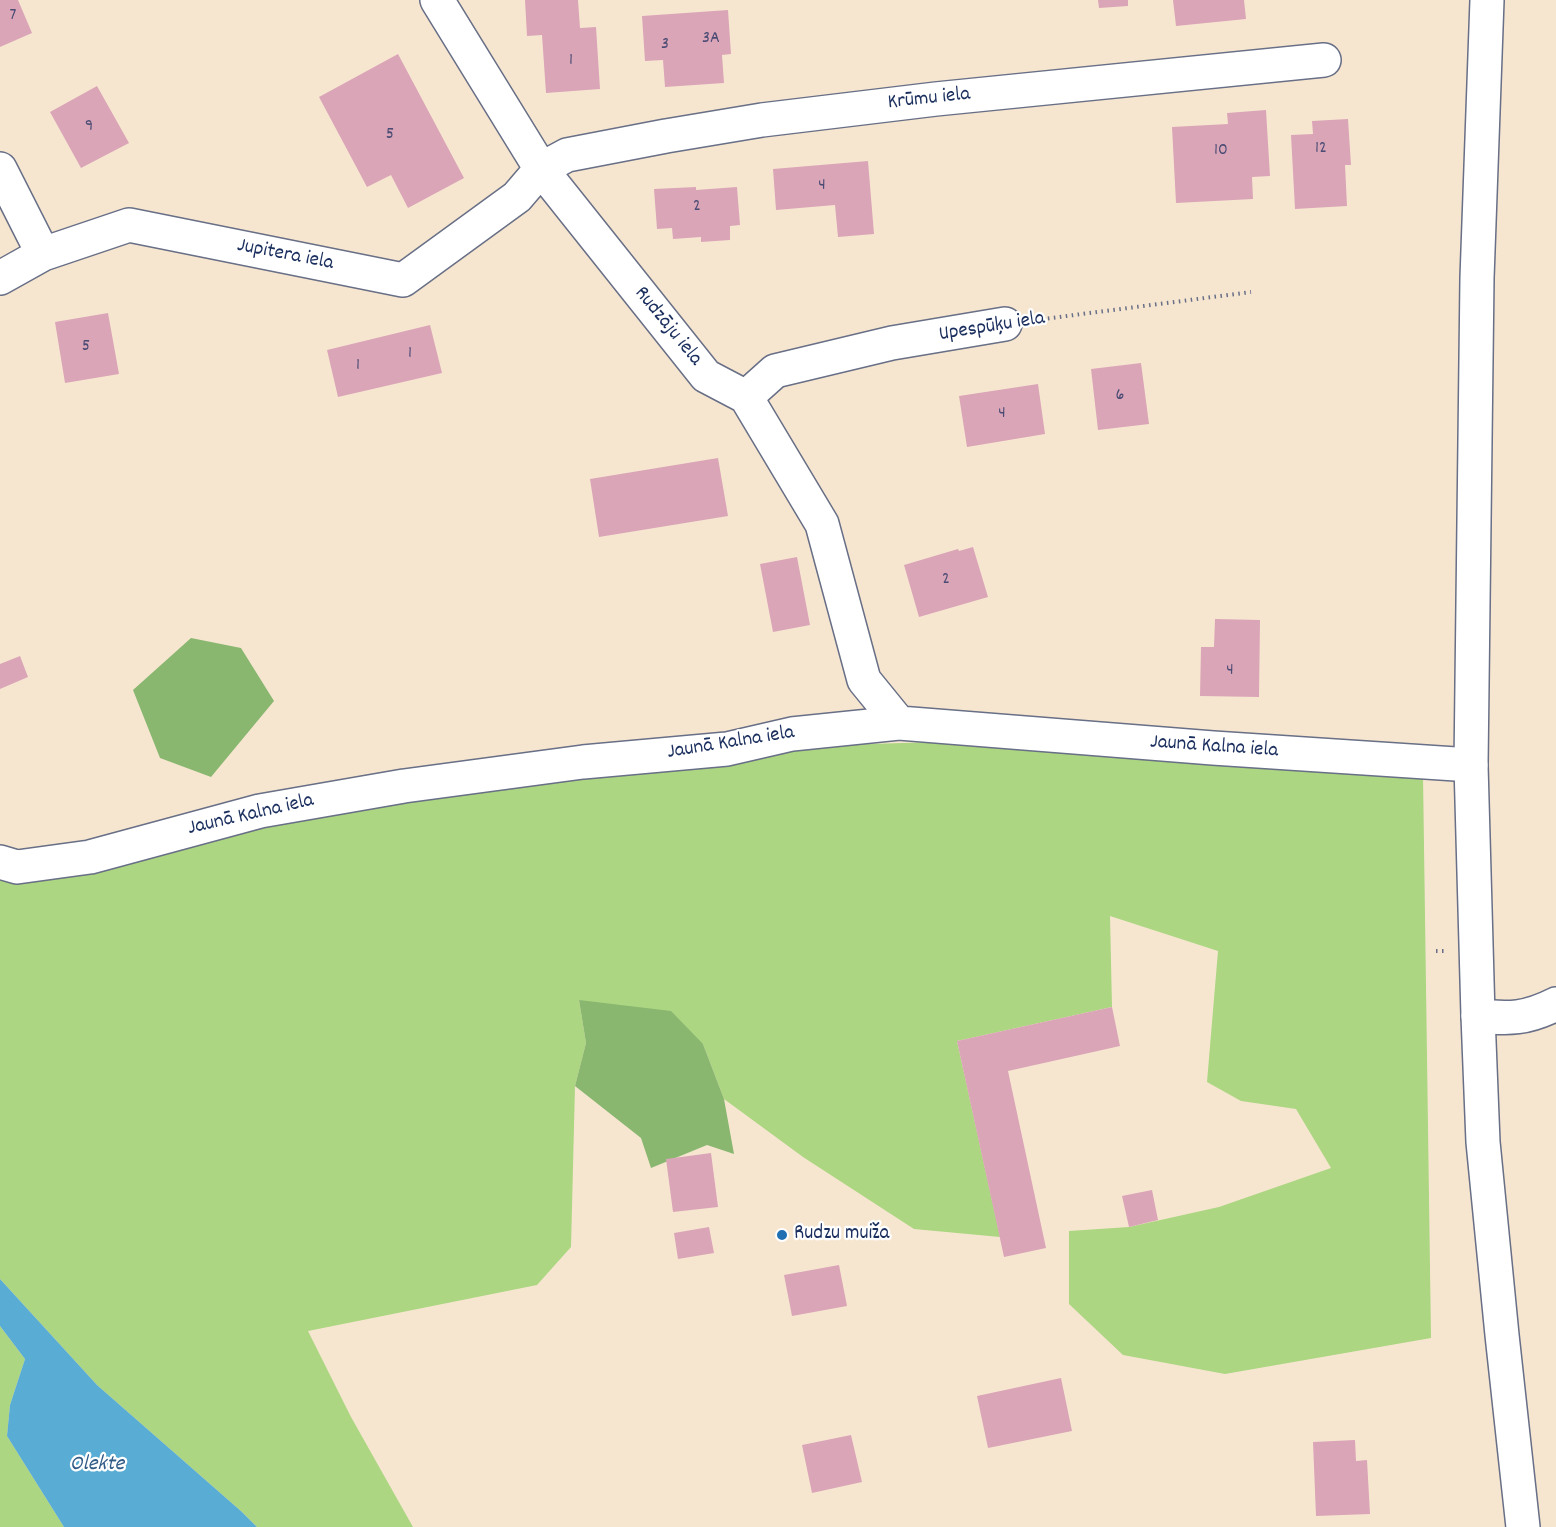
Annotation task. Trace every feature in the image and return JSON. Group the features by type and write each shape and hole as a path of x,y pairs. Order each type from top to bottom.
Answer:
{"street":[{"name":"Rudzāju iela","path":"437,0 541,169 706,376 746,397"},
{"path":"1487,0 1477,278 1471,765 1483,1143 1523,1527"},
{"name":"Krūmu iela","path":"541,169 567,155 762,120 936,99 1324,60"},
{"path":"0,169 43,254"},
{"name":"Jupitera iela","path":"0,278 43,254 129,225 403,280 517,197 541,169"},
{"name":"Upespūķu iela","path":"746,397 775,370 892,343 1005,324"},
{"path":"746,397 822,524 864,680 899,723"},
{"name":"Jaunā Kalna iela","path":"0,862 17,867 90,857 260,811 404,786 583,762 727,749 792,734 899,723 1213,748 1471,765"},
{"path":"1478,1016 1505,1019 1537,1014 1556,1004"}],"path":[{"name":"Upespūķu iela","path":"1005,324 1251,292"}],"green space":[{"path":"191,638 241,648 274,701 211,777 160,758 133,690"},
{"path":"974,741 1423,775 1431,1338 1225,1374 1123,1355 1069,1304 1069,1231 1129,1227 1219,1207 1331,1168 1296,1109 1241,1101 1207,1082 1218,951 1110,916 1112,1007 957,1041 1000,1237 914,1229 803,1157 724,1099 703,1044 579,1000 586,1043 575,1086 571,1247 537,1285 308,1331 351,1417 413,1527 257,1527 97,1385 0,1279 0,873 171,848 348,809 797,746"},
{"path":"579,1000 671,1011 703,1044 724,1099 734,1154 707,1145 651,1168 641,1138 575,1086 586,1043"},
{"path":"0,1326 25,1359 10,1405 7,1436 64,1527 0,1527"}],"water":[{"name":"Olekte","path":"0,1279 97,1385 257,1527 64,1527 7,1436 10,1405 25,1359 0,1326"}],"building":[{"path":"0,0 18,0 32,33 0,47"},
{"path":"525,0 578,0 580,28 596,27 600,89 546,93 542,35 527,36"},
{"path":"1098,0 1128,0 1128,6 1099,8"},
{"path":"1173,0 1244,0 1246,19 1176,26"},
{"path":"728,10 731,54 722,55 724,83 665,87 663,60 645,61 642,16"},
{"path":"398,54 464,178 408,208 391,175 367,187 319,97"},
{"path":"97,86 129,143 81,168 50,112"},
{"path":"1266,110 1270,176 1252,177 1253,199 1176,203 1172,127 1228,124 1227,113"},
{"path":"1348,119 1351,165 1345,165 1347,206 1295,209 1291,135 1313,134 1312,121"},
{"path":"868,161 874,234 838,237 835,205 776,210 773,169"},
{"path":"696,187 696,190 737,187 740,225 730,226 730,240 701,242 701,237 673,239 672,228 657,229 654,189"},
{"path":"108,313 119,374 65,383 55,322"},
{"path":"430,325 442,373 338,397 327,350"},
{"path":"1141,363 1149,424 1098,430 1091,369"},
{"path":"1038,384 1045,434 967,447 959,396"},
{"path":"718,458 728,516 599,537 590,479"},
{"path":"973,547 988,597 919,617 904,565 958,549 959,551"},
{"path":"797,557 810,625 773,632 760,564"},
{"path":"1215,619 1260,620 1259,697 1200,696 1201,647 1214,647"},
{"path":"20,656 28,677 0,689 0,664"},
{"path":"1112,1007 1120,1046 1008,1071 1046,1248 1004,1257 957,1041"},
{"path":"711,1153 718,1207 673,1212 666,1159"},
{"path":"1152,1190 1158,1220 1129,1227 1122,1196"},
{"path":"709,1227 714,1253 678,1259 674,1233"},
{"path":"839,1265 847,1306 792,1316 784,1275"},
{"path":"1061,1378 1072,1431 988,1448 977,1396"},
{"path":"851,1435 862,1482 812,1493 802,1445"},
{"path":"1355,1440 1356,1461 1367,1460 1370,1514 1316,1516 1313,1442"}],"place":[{"name":"Rudzu muiža","path":"782,1235"}]}
